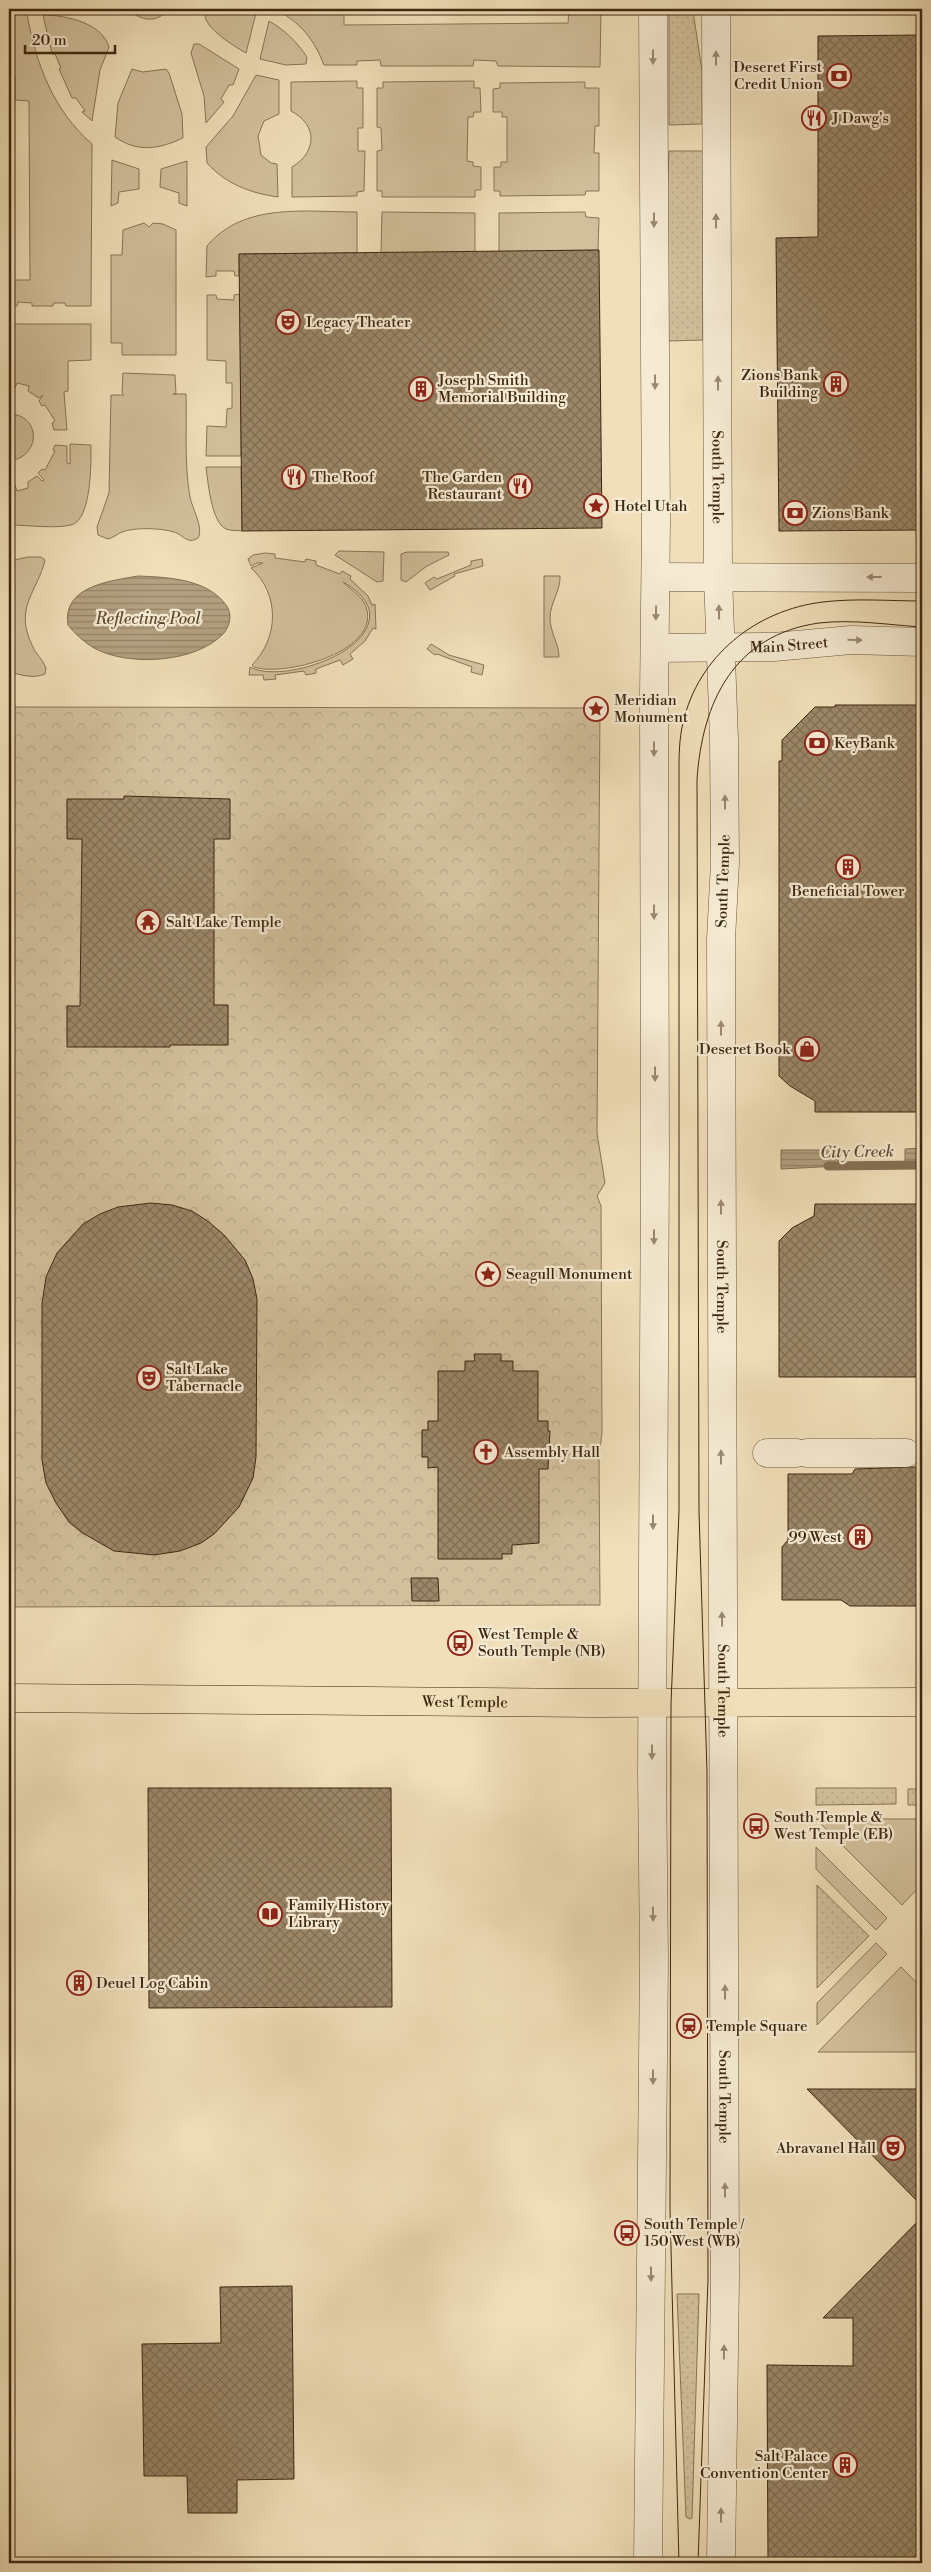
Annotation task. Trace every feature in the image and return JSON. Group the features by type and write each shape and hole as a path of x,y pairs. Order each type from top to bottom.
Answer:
{"main road":[{"name":"West Temple","path":"9,1698 652,1703 922,1702"}],"street":[{"path":"648,2563 654,1960 652,1703 656,577 653,9"},
{"name":"South Temple","path":"716,9 718,576 725,825 721,939 725,2279 720,2563"},
{"path":"656,577 922,578"},
{"name":"Main Street","path":"655,648 774,647 851,640 922,642"},
{"path":"767,1454 914,1453"}],"green space":[{"path":"127,9 169,9 159,17 149,19 138,16"},
{"path":"213,9 257,9 246,53 214,31 209,25 205,14"},
{"path":"275,9 344,9 344,25 568,23 569,9 601,9 600,67 498,66 496,61 474,60 473,66 381,66 380,60 357,61 357,65 324,65 316,47 305,32 292,20"},
{"path":"669,11 693,11 702,71 702,124 669,125"},
{"path":"9,14 27,14 35,51 48,85 78,131 92,144 91,306 66,306 65,303 54,303 53,306 32,306 32,303 18,302 17,306 9,307 9,280 30,280 29,101 15,100 15,75 9,75"},
{"path":"43,15 72,19 91,26 105,39 109,47 100,70 92,121 82,112 85,111 76,98 72,98 59,69 61,68 55,54 52,54"},
{"path":"269,21 285,32 299,46 307,57 306,64 286,65 260,59"},
{"path":"194,44 199,44 239,69 233,85 229,85 221,99 224,102 206,123 204,96 191,53"},
{"path":"132,69 143,72 166,69 169,73 182,114 183,138 165,145 149,148 132,145 115,137 118,103"},
{"path":"256,75 279,80 279,114 264,121 258,136 261,155 271,163 277,164 278,197 248,190 230,182 207,163 206,147 233,116"},
{"path":"357,81 357,88 363,88 363,128 358,128 358,151 365,151 364,191 357,192 357,196 292,197 292,167 306,154 311,139 310,131 306,124 291,111 291,82"},
{"path":"474,81 474,88 480,88 481,112 474,112 473,117 468,117 467,161 473,162 473,166 481,167 481,190 475,190 475,197 382,197 382,191 377,191 377,151 382,150 381,128 377,127 377,88 383,88 383,82"},
{"path":"585,82 585,88 599,88 599,126 595,126 594,153 599,153 599,191 586,191 585,195 500,196 500,191 494,191 494,167 501,167 501,162 507,162 507,117 502,117 502,112 493,112 493,89 500,88 500,83"},
{"path":"669,151 703,151 703,340 666,341 665,247"},
{"path":"112,160 139,169 139,189 119,192 118,203 111,206"},
{"path":"187,161 187,206 179,203 179,193 160,187 161,169"},
{"path":"276,212 357,212 357,253 239,254 239,276 235,276 234,271 216,271 216,276 206,277 207,246 222,232 239,222"},
{"path":"382,212 475,213 475,252 381,253"},
{"path":"585,212 586,217 599,218 598,250 499,252 499,213"},
{"path":"144,223 149,227 153,223 163,224 176,230 176,355 122,355 122,343 111,343 111,255 122,255 123,230"},
{"path":"240,294 241,456 206,456 207,426 226,427 227,409 232,408 232,383 226,383 226,361 207,360 207,295 216,295 217,299 234,300 234,295"},
{"path":"9,324 91,324 91,360 68,361 68,391 64,392 67,430 54,430 52,423 55,421 45,405 42,406 39,401 43,395 39,398 28,391 29,386 17,383 15,388 9,388"},
{"path":"123,373 175,375 176,394 186,394 188,484 200,529 198,538 194,540 188,540 174,532 155,529 127,530 108,539 98,535 97,527 109,493 111,395 124,395 122,393"},
{"path":"9,414 20,416 27,421 32,428 33,436 32,444 27,452 20,458 9,461"},
{"path":"70,444 91,445 87,502 78,521 71,525 57,527 9,525 9,486 15,485 17,491 28,488 28,482 37,476 42,481 44,480 38,473 42,469 45,470 55,451 53,450 55,445 67,446 67,463 70,464"},
{"path":"206,467 241,467 242,531 226,529 217,518 211,501"},
{"path":"339,551 384,552 383,581 377,582 335,555"},
{"path":"407,552 448,552 449,555 427,566 406,582 401,580 401,554"},
{"path":"275,554 275,558 305,562 306,559 316,561 316,565 340,574 342,571 351,576 350,579 368,596 372,605 375,604 376,629 373,628 365,641 350,654 353,659 343,665 340,660 316,669 316,673 306,675 304,671 275,675 276,679 264,680 263,675 249,675 250,667 264,671 283,671 303,668 324,661 344,651 359,639 368,625 369,609 365,601 359,593 343,582 360,598 367,610 366,625 358,638 343,650 305,665 268,669 254,667 252,665 261,654 267,642 272,616 267,590 251,568 263,563 251,566 248,559 253,555"},
{"path":"28,557 41,557 45,560 26,610 25,620 33,648 46,668 45,674 36,676 10,672 9,668 9,565 10,561"},
{"path":"482,559 483,566 454,574 455,576 430,590 425,583 434,577 437,579 471,565 471,561"},
{"path":"544,576 560,576 559,586 550,612 551,628 558,647 559,657 544,657"},
{"path":"431,644 449,655 484,665 482,675 471,672 472,667 437,654 435,655 427,649"},
{"path":"9,707 600,708 597,1133 605,1183 597,1196 601,1206 602,1433 599,1456 600,1605 9,1607"},
{"path":"816,1788 896,1788 896,1804 816,1805"},
{"path":"908,1789 922,1789 922,1805 908,1805"},
{"path":"816,1819 922,1819 922,1884 902,1905"},
{"path":"816,1847 887,1918 876,1930 816,1869"},
{"path":"817,1885 869,1936 817,1988"},
{"path":"876,1943 887,1954 817,2025 817,2003"},
{"path":"901,1967 922,1988 922,2052 818,2052"},
{"path":"677,2294 699,2294 692,2518 690,2519 686,2517"}],"water":[{"name":"Reflecting Pool","path":"138,576 186,581 209,590 218,596 228,608 230,619 226,630 212,643 197,651 162,659 143,660 108,654 94,648 80,638 68,625 68,612 72,602 80,594 102,583"},
{"path":"922,1148 922,1165 905,1164 905,1149"},
{"path":"781,1150 838,1150 839,1166 781,1169"}],"building":[{"path":"922,35 922,530 779,531 776,238 818,237 818,36"},
{"name":"Joseph Smith Memorial Building","path":"599,250 602,528 242,531 239,254"},
{"path":"835,705 922,705 922,1112 815,1112 815,1101 790,1086 779,1076 779,761 782,761 782,740 815,707 835,707"},
{"name":"Salt Lake Temple","path":"124,796 230,799 230,839 214,839 214,1005 228,1005 228,1045 67,1047 67,1006 80,1006 82,839 67,839 67,799 124,799"},
{"name":"Salt Lake Tabernacle","path":"151,1203 172,1205 192,1211 225,1236 245,1260 253,1279 257,1299 256,1457 253,1478 239,1507 214,1534 201,1543 180,1551 154,1555 114,1551 81,1532 69,1522 56,1503 46,1483 42,1460 42,1304 46,1277 57,1253 83,1224 100,1214 118,1207"},
{"path":"815,1204 922,1204 922,1377 779,1377 779,1241 792,1228 814,1216"},
{"name":"Assembly Hall","path":"474,1354 501,1354 501,1361 513,1361 513,1371 538,1371 538,1421 548,1421 548,1431 550,1431 548,1469 539,1469 539,1543 512,1545 512,1554 502,1554 502,1559 438,1559 438,1467 428,1468 428,1457 422,1457 422,1430 428,1430 428,1421 438,1421 438,1371 465,1371 465,1361 475,1361"},
{"name":"99 West","path":"922,1467 922,1606 850,1606 841,1600 782,1600 782,1547 788,1540 788,1474 852,1474 855,1469"},
{"path":"411,1578 438,1578 439,1601 412,1601"},
{"name":"Family History Library","path":"148,1788 391,1788 392,2007 149,2008"},
{"name":"Abravanel Hall","path":"807,2089 922,2089 922,2206"},
{"name":"Salt Palace Convention Center","path":"922,2217 922,2563 768,2563 767,2365 853,2366 853,2318 823,2318"},
{"path":"292,2286 294,2479 237,2480 237,2513 188,2513 187,2476 144,2476 142,2344 221,2343 220,2287"}],"waterway":[{"name":"City Creek","path":"828,1166 922,1165"}],"tram line":[{"path":"679,2563 670,2209 671,1703 679,1512 679,767 681,735 691,699 702,677 716,657 753,626 775,615 798,607 823,602 860,600 922,601"},
{"path":"698,2563 708,2279 707,1772 699,1511 697,780 700,751 706,724 715,699 728,677 744,657 765,642 790,630 819,623 858,622 922,627"}],"place":[{"name":"Deseret First Credit Union","path":"839,76"},
{"name":"J Dawg's","path":"814,118"},
{"name":"Legacy Theater","path":"288,322"},
{"name":"Zions Bank Building","path":"836,384"},
{"name":"Joseph Smith Memorial Building","path":"421,389"},
{"name":"The Roof","path":"294,477"},
{"name":"The Garden Restaurant","path":"520,486"},
{"name":"Hotel Utah","path":"596,506"},
{"name":"Zions Bank","path":"795,513"},
{"name":"Meridian Monument","path":"596,709"},
{"name":"KeyBank","path":"817,743"},
{"name":"Beneficial Tower","path":"848,867"},
{"name":"Salt Lake Temple","path":"148,922"},
{"name":"Deseret Book","path":"807,1049"},
{"name":"Seagull Monument","path":"488,1274"},
{"name":"Salt Lake Tabernacle","path":"149,1378"},
{"name":"Assembly Hall","path":"486,1452"},
{"name":"99 West","path":"860,1537"},
{"name":"West Temple & South Temple (NB)","path":"460,1643"},
{"name":"South Temple & West Temple (EB)","path":"756,1826"},
{"name":"Family History Library","path":"270,1914"},
{"name":"Deuel Log Cabin","path":"79,1983"},
{"name":"Temple Square","path":"689,2026"},
{"name":"Abravanel Hall","path":"893,2148"},
{"name":"South Temple / 150 West (WB)","path":"627,2233"},
{"name":"Salt Palace Convention Center","path":"845,2465"}]}
